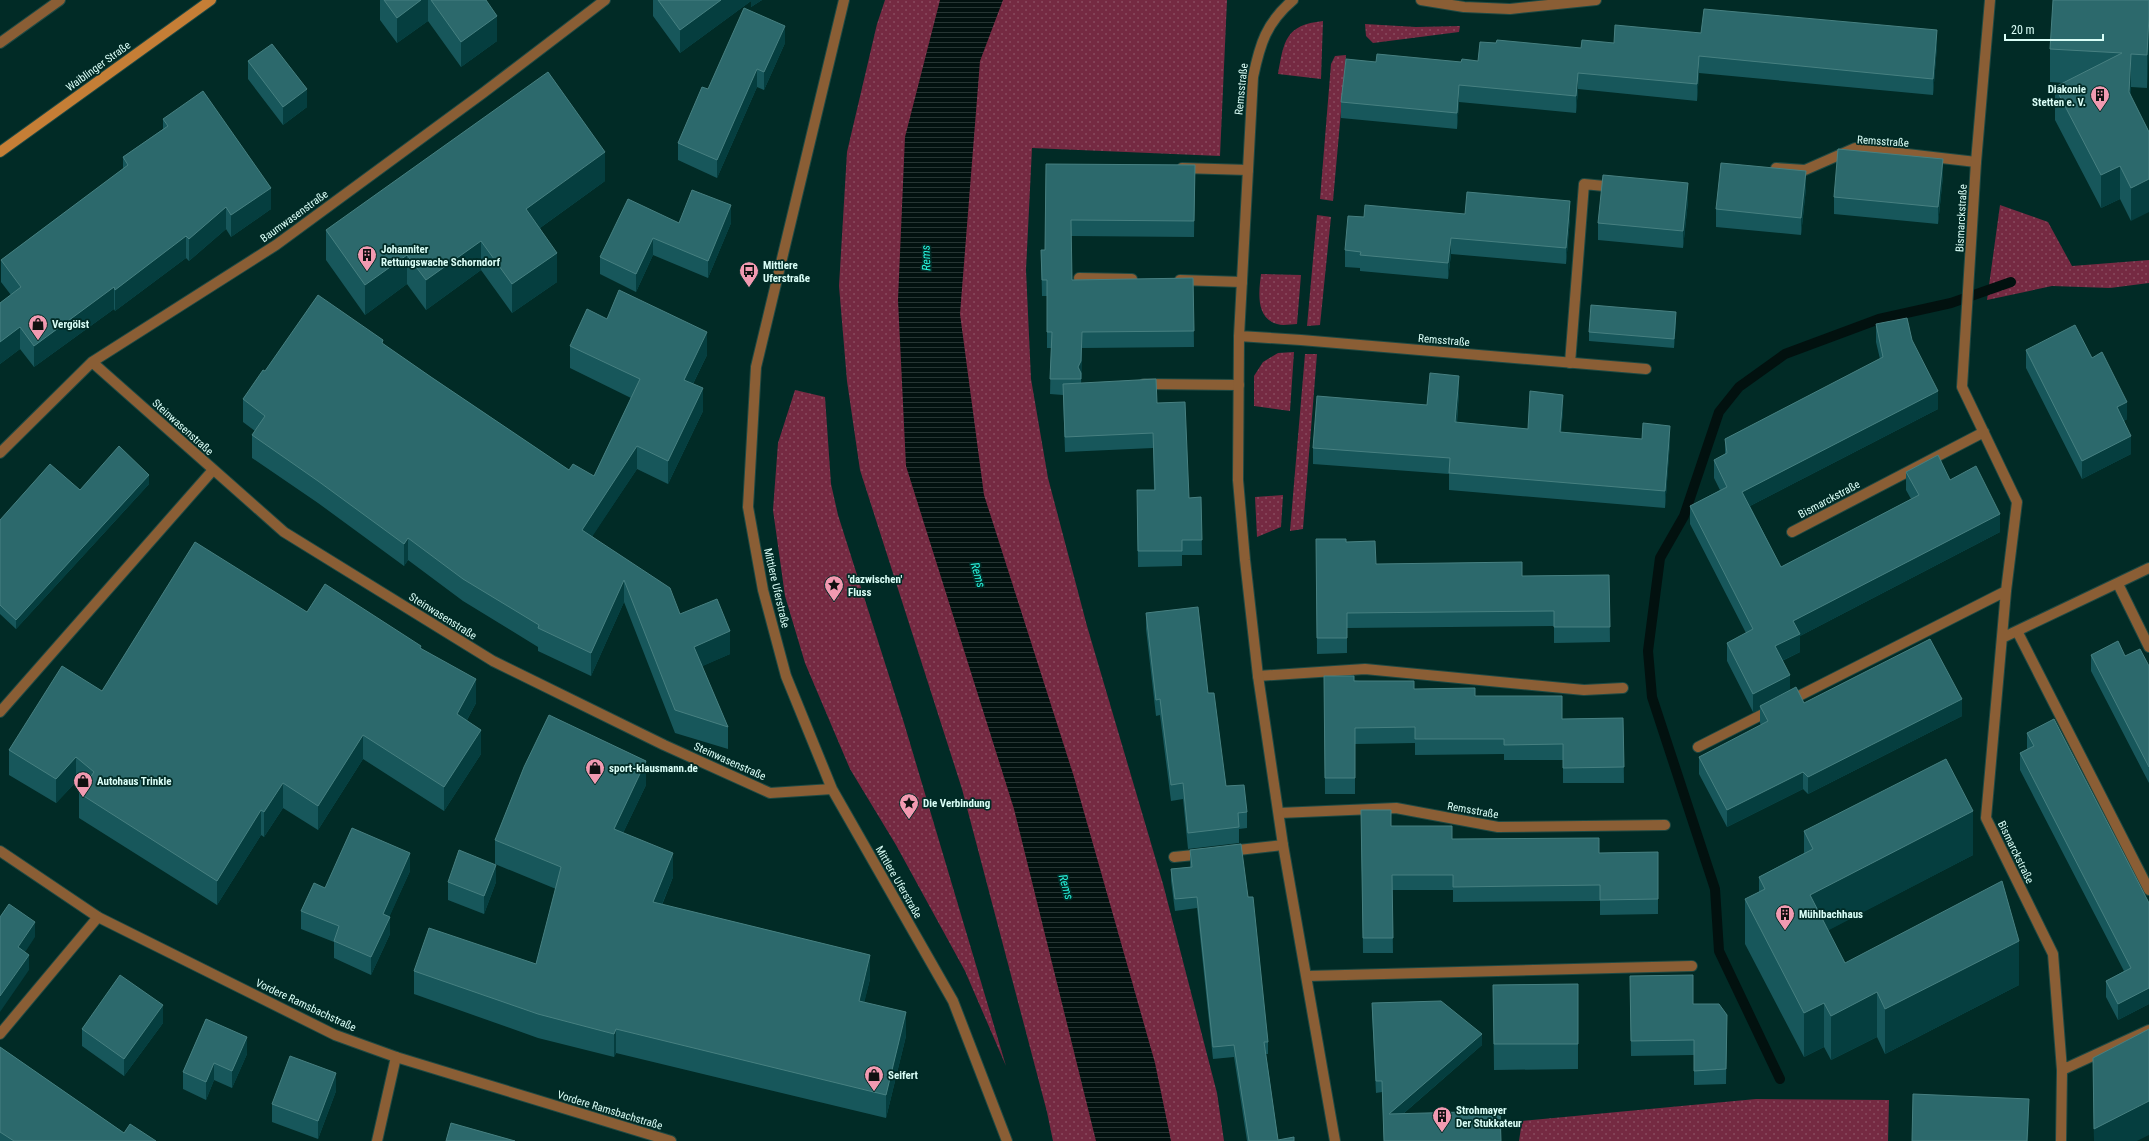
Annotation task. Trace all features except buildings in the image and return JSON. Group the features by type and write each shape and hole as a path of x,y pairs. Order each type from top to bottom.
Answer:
{"main road":[{"name":"Waiblinger Straße","path":"0,152 211,0"}],"street":[{"path":"0,43 60,0"},
{"name":"Baumwasenstraße","path":"0,453 92,362 276,246 483,93 605,0"},
{"name":"Mittlere Uferstraße","path":"844,0 756,367 748,507 763,590 786,676 832,789 953,1001 1007,1141"},
{"name":"Remsstraße","path":"1293,0 1272,20 1260,45 1253,77 1239,336 1238,480 1258,676 1283,845 1335,1141"},
{"path":"1421,0 1464,7 1510,10 1596,0"},
{"name":"Bismarckstraße","path":"1990,0 1976,162 1962,387 2017,502 2006,591 1986,818 2053,954 2062,1070 2060,1141"},
{"name":"Remsstraße","path":"1767,168 1805,170 1855,148 1976,162"},
{"path":"1170,168 1248,170"},
{"path":"1570,363 1578,204 1584,184 1623,188"},
{"path":"1079,278 1141,280"},
{"path":"1172,280 1242,282"},
{"name":"Remsstraße","path":"1239,336 1302,340 1646,370"},
{"name":"Steinwasenstraße","path":"92,362 284,532 493,662 664,745 770,792 832,789"},
{"path":"1130,384 1239,385"},
{"name":"Bismarckstraße","path":"1792,532 1984,432"},
{"path":"0,712 213,470"},
{"path":"2002,638 2149,568"},
{"path":"2118,584 2149,647"},
{"path":"1698,747 2006,591"},
{"path":"2017,631 2149,890"},
{"path":"1258,676 1365,669 1584,690 1623,688"},
{"name":"Remsstraße","path":"1279,813 1396,808 1498,827 1665,825"},
{"path":"1174,857 1283,845"},
{"name":"Vordere Ramsbachstraße","path":"0,851 98,917 335,1034 396,1057 671,1141"},
{"path":"0,1034 98,917"},
{"path":"1307,976 1692,966"},
{"path":"2062,1070 2149,1030"},
{"path":"377,1141 396,1057"}],"shaded area":[{"path":"885,0 1227,0 1220,156 1032,148 1026,270 1031,379 1048,478 1087,626 1163,884 1217,1093 1224,1141 1053,1141 1047,1112 962,789 860,470 847,381 839,286 847,152 877,24"},
{"path":"1323,21 1321,79 1278,74 1282,52 1288,37 1301,26"},
{"path":"1365,24 1416,27 1460,26 1459,32 1373,43 1366,36"},
{"path":"1346,55 1333,201 1320,199 1331,64 1335,56"},
{"path":"2000,205 2048,222 2072,266 2149,260 2149,283 2110,288 2052,286 1987,300"},
{"path":"1317,215 1331,217 1320,325 1307,326"},
{"path":"1261,274 1301,275 1297,324 1277,324 1270,321 1265,316 1259,296"},
{"path":"1294,352 1290,411 1254,406 1254,376 1263,362 1278,353"},
{"path":"1305,354 1317,354 1303,529 1290,531"},
{"path":"795,390 825,397 831,484 838,515 904,723 1006,1066 965,971 896,845 850,769 805,663 785,596 773,510 778,443"},
{"path":"1283,495 1281,527 1257,537 1255,497"},
{"path":"1756,1099 1889,1100 1888,1141 1519,1141 1522,1121"}],"water":[{"name":"Rems","path":"940,0 1003,0 980,61 960,314 984,495 1074,777 1155,1063 1171,1141 1096,1141 1014,809 906,466 898,300 905,137"}],"waterway":[{"path":"1780,1079 1719,951 1715,889 1652,697 1648,651 1660,558 1684,516 1719,412 1739,387 1785,354 1879,319 1951,303 2011,282"}],"place":[{"name":"Diakonie Stetten e. V.","path":"2100,112"},
{"name":"Johanniter Rettungswache Schorndorf","path":"367,272"},
{"name":"Mittlere Uferstraße","path":"749,288"},
{"name":"Vergölst","path":"38,341"},
{"name":"'dazwischen' Fluss","path":"834,602"},
{"name":"sport-klausmann.de","path":"595,785"},
{"name":"Autohaus Trinkle","path":"83,798"},
{"name":"Die Verbindung","path":"909,820"},
{"name":"Mühlbachhaus","path":"1785,931"},
{"name":"Seifert","path":"874,1092"},
{"name":"Strohmayer Der Stukkateur","path":"1442,1133"}]}
